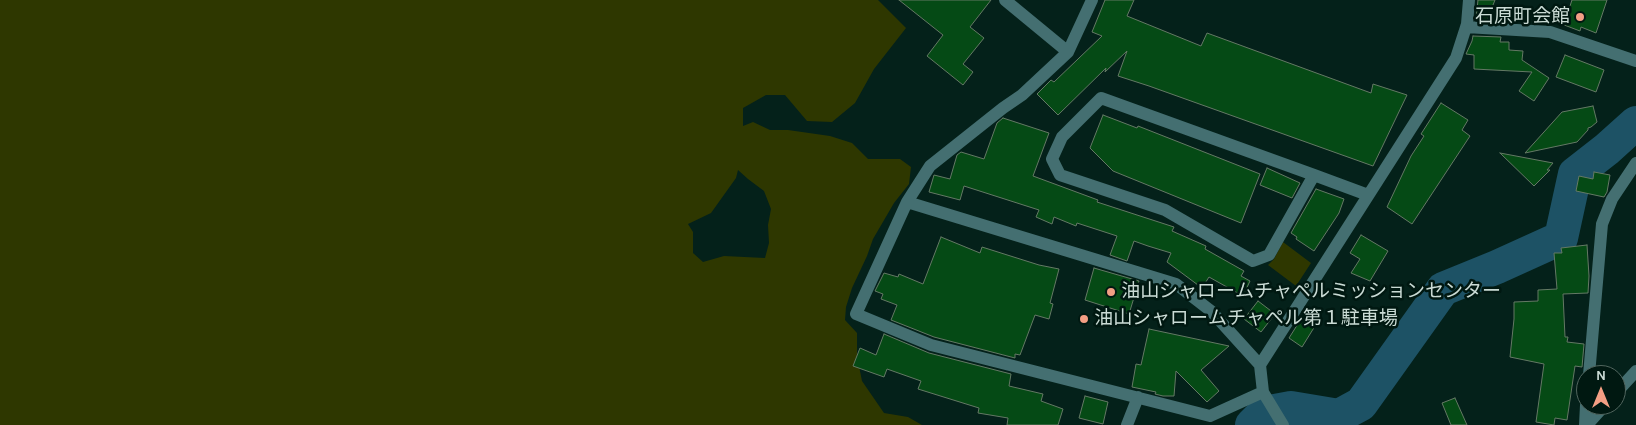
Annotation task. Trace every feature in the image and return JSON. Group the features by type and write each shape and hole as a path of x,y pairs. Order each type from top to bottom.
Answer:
{"street":[{"path":"1005,0 1068,52"},
{"path":"1092,0 1068,52 1022,95 930,166 906,202 856,314 930,345 1210,416 1263,392"},
{"path":"1260,365 1456,58 1466,27 1469,0"},
{"path":"1466,27 1550,32 1636,61"},
{"path":"1314,175 1270,254 1253,261 1165,210 1060,175 1052,159 1062,136 1101,98 1314,175 1368,195"},
{"path":"1590,365 1602,224 1612,199 1636,163"},
{"path":"906,202 1176,284 1211,311 1260,365 1263,392 1280,422"},
{"path":"1626,382 1636,371"},
{"path":"1127,425 1138,397"},
{"path":"1586,425 1596,415"}],"green space":[{"path":"0,0 878,0 906,28 874,69 855,103 832,122 807,121 785,95 766,95 743,108 743,126 753,122 770,130 788,130 830,136 852,143 868,159 900,159 911,167 909,184 894,203 873,239 852,288 846,307 845,320 857,333 857,356 862,381 884,413 908,417 922,425 0,425","holes":["738,170 764,191 771,209 768,225 769,243 765,258 724,256 703,262 693,253 693,232 688,224 711,213 736,178"]},
{"path":"1283,242 1311,263 1296,286 1268,265 1274,259"}],"building":[{"path":"899,0 991,0 970,27 984,38 963,64 973,72 963,85 927,56 943,35"},
{"path":"1105,0 1134,0 1127,16 1201,46 1207,33 1371,93 1373,84 1407,95 1373,166 1118,76 1127,51 1105,72 1106,68 1058,115 1037,94 1051,80 1054,82 1102,36 1092,32"},
{"path":"1478,0 1495,0 1487,20 1476,19"},
{"name":"石原町会館","path":"1572,0 1607,0 1596,33 1581,27 1580,31 1559,23 1565,7 1569,9"},
{"path":"1473,36 1501,37 1500,42 1509,42 1509,50 1523,51 1522,60 1549,78 1534,101 1519,91 1532,72 1474,69 1474,55 1466,54"},
{"path":"1565,55 1604,70 1596,92 1556,77"},
{"path":"1441,103 1468,120 1462,130 1470,136 1412,224 1387,207 1411,156 1424,136 1421,134"},
{"path":"1593,106 1597,122 1588,128 1577,142 1525,153 1562,112"},
{"path":"1103,115 1137,128 1138,126 1260,174 1241,223 1113,171 1090,148"},
{"path":"1003,118 1049,133 1033,176 1098,200 1097,202 1174,227 1172,231 1206,246 1205,249 1244,271 1241,276 1250,281 1243,296 1209,277 1202,288 1167,262 1171,253 1134,241 1127,261 1110,255 1117,236 1077,223 1076,226 1054,217 1052,224 1036,217 1039,210 964,186 960,200 929,192 934,175 950,179 957,155 961,152 984,159 997,123"},
{"path":"1500,153 1553,163 1547,170 1550,170 1534,186"},
{"path":"1267,168 1300,183 1292,198 1260,185"},
{"path":"1594,172 1610,175 1607,192 1604,197 1576,191 1579,176 1593,179"},
{"path":"1316,189 1344,199 1339,213 1314,251 1296,239 1297,237 1291,233"},
{"path":"1361,235 1388,251 1370,281 1351,273 1360,259 1350,253"},
{"path":"941,237 980,253 982,247 1039,265 1059,269 1050,303 1053,304 1049,319 1035,315 1020,355 1015,354 1015,358 934,337 891,320 897,305 881,299 883,294 875,291 884,273 898,277 899,274 923,284"},
{"path":"1587,245 1589,276 1588,293 1563,294 1565,337 1568,337 1567,342 1584,344 1582,365 1575,366 1567,420 1555,418 1554,425 1536,422 1544,364 1510,357 1514,302 1538,301 1538,290 1557,289 1554,253 1562,253 1561,248"},
{"name":"油山シャロームチャペルミッションセンター","path":"1094,268 1139,281 1129,314 1085,300"},
{"path":"1258,301 1275,314 1261,332 1244,319"},
{"path":"1301,319 1315,326 1302,347 1289,338"},
{"path":"1149,329 1229,346 1201,370 1219,391 1207,402 1176,371 1174,396 1163,396 1155,394 1156,392 1132,387 1136,364 1141,365"},
{"path":"884,334 929,353 1011,374 1009,386 1043,394 1041,401 1063,409 1058,425 1007,425 1008,418 978,413 979,408 918,389 921,381 887,369 884,377 853,366 860,348 876,355"},
{"path":"1085,396 1108,402 1103,424 1079,418"},
{"path":"1455,398 1467,425 1451,425 1442,403"}],"waterway":[{"path":"1252,425 1264,413 1291,408 1339,416 1361,404 1443,289 1561,238 1575,174 1636,123"}],"place":[{"name":"石原町会館","path":"1580,17"},
{"name":"油山シャロームチャペルミッションセンター","path":"1111,292"},
{"name":"油山シャロームチャペル第１駐車場","path":"1084,319"}]}
